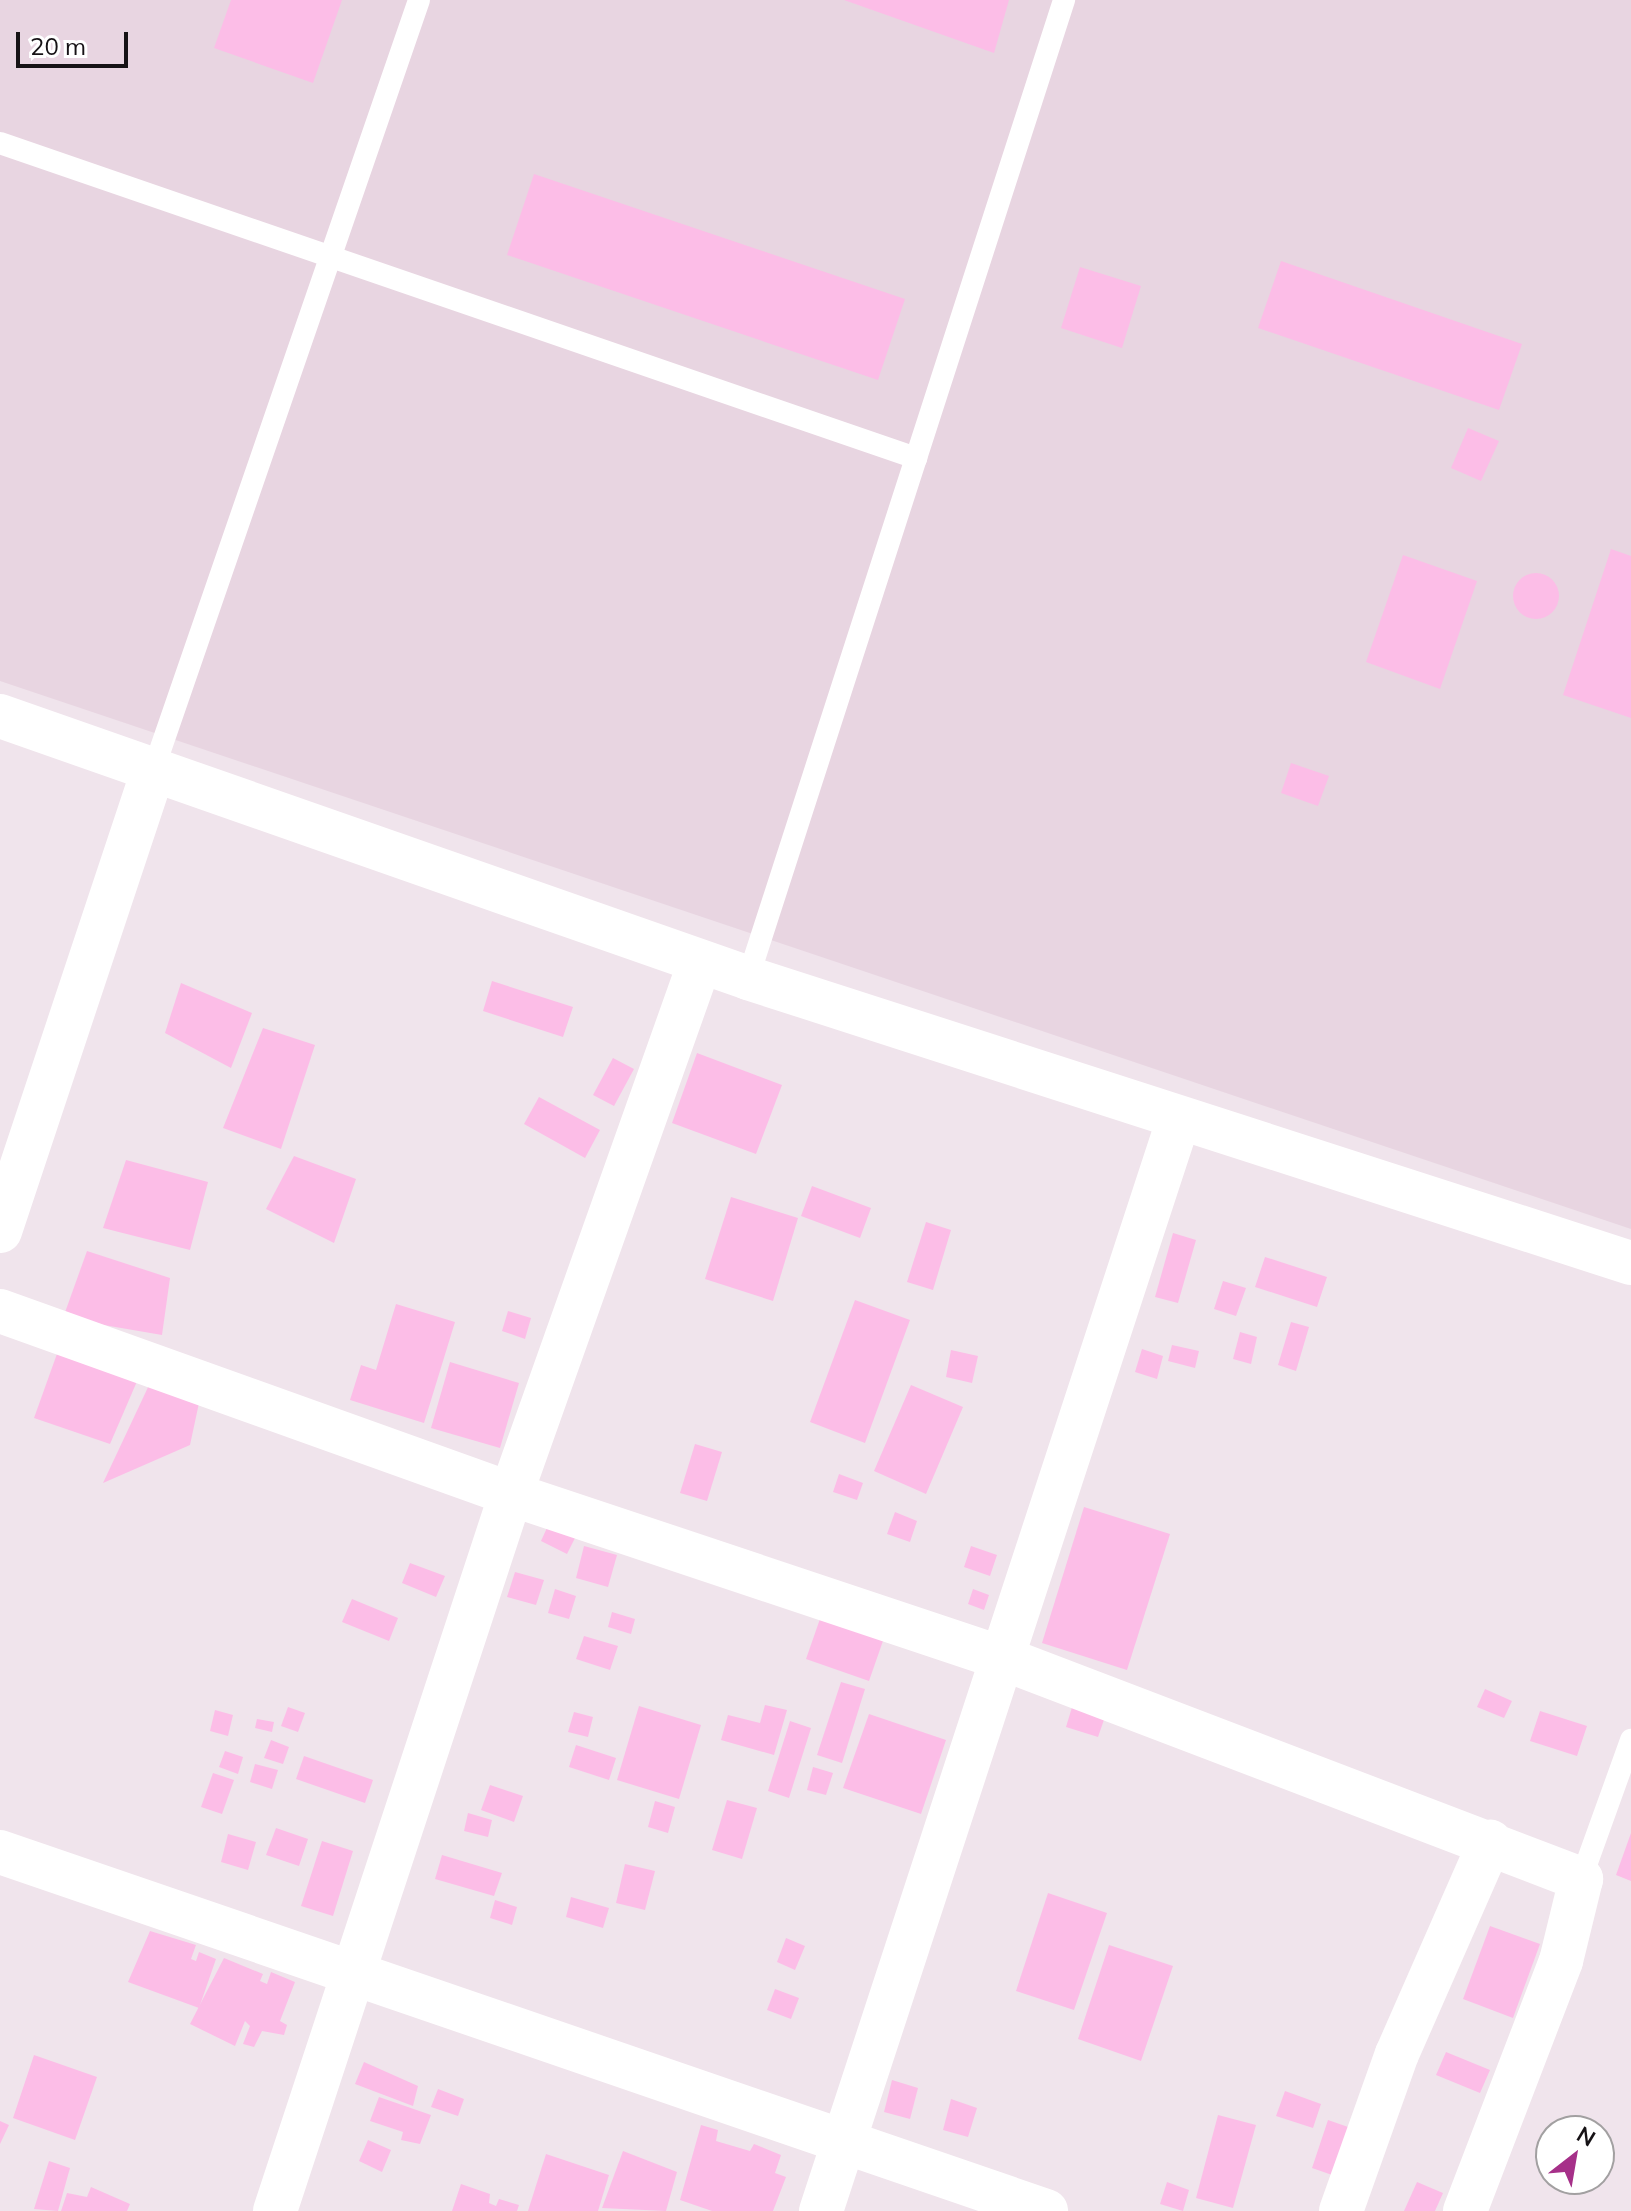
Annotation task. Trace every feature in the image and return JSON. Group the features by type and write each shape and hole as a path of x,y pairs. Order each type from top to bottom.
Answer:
{"street":[{"path":"0,716 700,962 1631,1263"},
{"path":"0,1231 154,768"},
{"path":"275,2211 355,1976 511,1494 700,962"},
{"path":"821,2211 1179,1118"},
{"path":"0,1311 511,1494 1002,1658 1581,1879 1561,1961 1465,2211"},
{"path":"1341,2211 1397,2054 1490,1842"},
{"path":"0,1852 1046,2211"}],"lane":[{"path":"154,768 419,0"},
{"path":"748,978 1064,0"},
{"path":"0,143 916,458"},
{"path":"1581,1879 1631,1740"}],"shaded area":[{"path":"0,0 1631,0 1631,1229 0,681"}],"building":[{"path":"231,0 342,0 313,83 214,48"},
{"path":"844,0 1009,0 994,53"},
{"path":"534,174 905,299 878,380 507,255"},
{"path":"1281,261 1522,344 1499,410 1258,328"},
{"path":"1080,267 1141,286 1122,348 1061,328"},
{"path":"1468,428 1499,441 1481,481 1451,468"},
{"path":"1611,549 1631,556 1631,718 1563,695"},
{"path":"1403,555 1477,581 1440,689 1366,662"},
{"path":"1536,573 1552,580 1559,596 1552,612 1536,619 1520,612 1513,596 1520,580"},
{"path":"1291,763 1329,776 1318,806 1281,793"},
{"path":"492,981 573,1007 563,1037 483,1011"},
{"path":"181,983 252,1013 231,1068 165,1033"},
{"path":"263,1028 315,1045 281,1149 223,1128"},
{"path":"697,1053 782,1085 756,1154 672,1123"},
{"path":"613,1058 634,1069 614,1106 593,1095"},
{"path":"539,1097 600,1130 585,1158 524,1124"},
{"path":"294,1156 356,1179 334,1243 266,1209"},
{"path":"126,1160 208,1182 190,1250 103,1228"},
{"path":"812,1186 871,1208 860,1238 801,1216"},
{"path":"731,1197 798,1218 773,1301 705,1279"},
{"path":"926,1222 951,1230 933,1290 907,1282"},
{"path":"1173,1233 1196,1240 1178,1303 1155,1297"},
{"path":"87,1251 170,1278 162,1335 63,1318"},
{"path":"1265,1257 1327,1277 1317,1307 1255,1287"},
{"path":"1223,1281 1246,1288 1236,1316 1214,1309"},
{"path":"855,1300 910,1320 865,1443 810,1422"},
{"path":"396,1304 455,1322 424,1423 350,1400 361,1365 376,1370"},
{"path":"508,1311 531,1318 525,1339 502,1331"},
{"path":"1291,1322 1309,1327 1296,1371 1278,1365"},
{"path":"1240,1332 1257,1337 1251,1364 1233,1359"},
{"path":"1172,1345 1199,1351 1195,1368 1168,1361"},
{"path":"1142,1349 1163,1356 1157,1379 1135,1372"},
{"path":"951,1350 978,1356 972,1383 946,1377"},
{"path":"58,1351 138,1379 110,1444 34,1418"},
{"path":"450,1362 519,1383 500,1448 431,1428"},
{"path":"150,1383 199,1403 190,1445 103,1483"},
{"path":"911,1385 963,1407 926,1494 874,1471"},
{"path":"695,1444 722,1452 707,1501 680,1493"},
{"path":"839,1474 863,1483 857,1500 833,1492"},
{"path":"1084,1507 1170,1534 1127,1670 1042,1643"},
{"path":"895,1512 917,1521 910,1542 887,1534"},
{"path":"551,1519 578,1532 567,1554 541,1541"},
{"path":"584,1546 617,1555 608,1587 576,1578"},
{"path":"971,1546 997,1555 990,1576 964,1567"},
{"path":"410,1563 445,1576 436,1597 402,1583"},
{"path":"515,1572 544,1580 536,1605 507,1597"},
{"path":"555,1589 576,1596 569,1619 548,1613"},
{"path":"973,1589 989,1595 984,1610 968,1604"},
{"path":"352,1599 398,1618 389,1641 342,1622"},
{"path":"612,1612 635,1619 631,1634 608,1627"},
{"path":"821,1616 884,1638 869,1681 806,1659"},
{"path":"584,1636 618,1646 610,1670 576,1659"},
{"path":"841,1682 865,1689 842,1763 817,1755"},
{"path":"1485,1689 1512,1701 1504,1718 1477,1707"},
{"path":"1073,1704 1106,1714 1098,1737 1066,1727"},
{"path":"765,1705 787,1710 774,1755 721,1740 728,1715 760,1723"},
{"path":"639,1706 701,1725 679,1799 617,1780"},
{"path":"288,1707 305,1713 298,1732 281,1726"},
{"path":"215,1710 233,1715 228,1736 210,1731"},
{"path":"1540,1711 1587,1726 1577,1756 1530,1741"},
{"path":"574,1712 593,1717 588,1737 568,1732"},
{"path":"869,1714 946,1740 921,1814 843,1788"},
{"path":"257,1719 274,1722 272,1732 255,1728"},
{"path":"790,1721 811,1728 789,1798 768,1791"},
{"path":"271,1740 289,1747 283,1764 264,1758"},
{"path":"576,1745 616,1758 609,1780 569,1767"},
{"path":"225,1751 243,1757 238,1774 219,1767"},
{"path":"304,1756 373,1780 365,1803 296,1779"},
{"path":"255,1764 278,1770 272,1789 250,1782"},
{"path":"813,1767 833,1773 826,1795 807,1790"},
{"path":"213,1773 234,1780 222,1814 201,1807"},
{"path":"490,1785 523,1796 514,1822 481,1810"},
{"path":"727,1800 757,1808 742,1859 712,1850"},
{"path":"655,1801 675,1807 668,1833 648,1827"},
{"path":"468,1813 492,1820 488,1837 464,1831"},
{"path":"276,1828 308,1839 299,1866 266,1855"},
{"path":"1631,1833 1631,1881 1616,1875"},
{"path":"228,1834 256,1842 248,1870 221,1862"},
{"path":"322,1841 353,1851 333,1916 301,1906"},
{"path":"442,1855 502,1873 494,1896 435,1879"},
{"path":"625,1864 655,1871 645,1910 616,1903"},
{"path":"1048,1893 1107,1913 1074,2010 1016,1991"},
{"path":"571,1897 609,1908 603,1928 566,1917"},
{"path":"495,1900 517,1907 512,1925 490,1918"},
{"path":"1490,1926 1540,1944 1513,2018 1463,1999"},
{"path":"150,1931 196,1945 191,1959 196,1961 199,1952 216,1959 199,2008 128,1982"},
{"path":"786,1938 805,1946 795,1970 777,1962"},
{"path":"1109,1945 1173,1966 1141,2061 1078,2039"},
{"path":"224,1958 263,1974 260,1981 267,1984 271,1972 295,1982 280,2021 287,2025 284,2035 262,2031 254,2047 243,2044 250,2026 245,2021 235,2046 190,2024"},
{"path":"775,1989 799,1998 791,2019 767,2010"},
{"path":"1446,2052 1490,2070 1480,2093 1436,2075"},
{"path":"34,2055 97,2077 75,2140 13,2118"},
{"path":"364,2062 418,2086 413,2106 355,2084"},
{"path":"892,2080 918,2088 910,2119 884,2112"},
{"path":"438,2089 464,2099 458,2116 431,2107"},
{"path":"1285,2091 1321,2104 1313,2128 1276,2116"},
{"path":"379,2097 431,2115 420,2144 401,2140 403,2132 370,2121"},
{"path":"951,2099 977,2108 968,2137 943,2130"},
{"path":"1218,2115 1256,2125 1233,2208 1196,2198"},
{"path":"1328,2120 1351,2128 1335,2176 1312,2168"},
{"path":"0,2121 9,2125 0,2144"},
{"path":"701,2125 718,2130 716,2141 750,2151 754,2144 781,2155 775,2173 786,2177 773,2211 712,2211 680,2200"},
{"path":"368,2140 391,2150 382,2172 359,2161"},
{"path":"623,2151 677,2172 666,2211 602,2208"},
{"path":"546,2154 609,2175 598,2211 528,2211"},
{"path":"49,2161 70,2168 58,2211 34,2209"},
{"path":"1167,2182 1189,2190 1183,2211 1160,2204"},
{"path":"1417,2182 1443,2193 1435,2211 1404,2211"},
{"path":"461,2184 490,2194 489,2203 496,2206 499,2199 519,2205 517,2211 452,2211"},
{"path":"91,2187 130,2204 127,2211 61,2211 67,2193 87,2197"}]}
